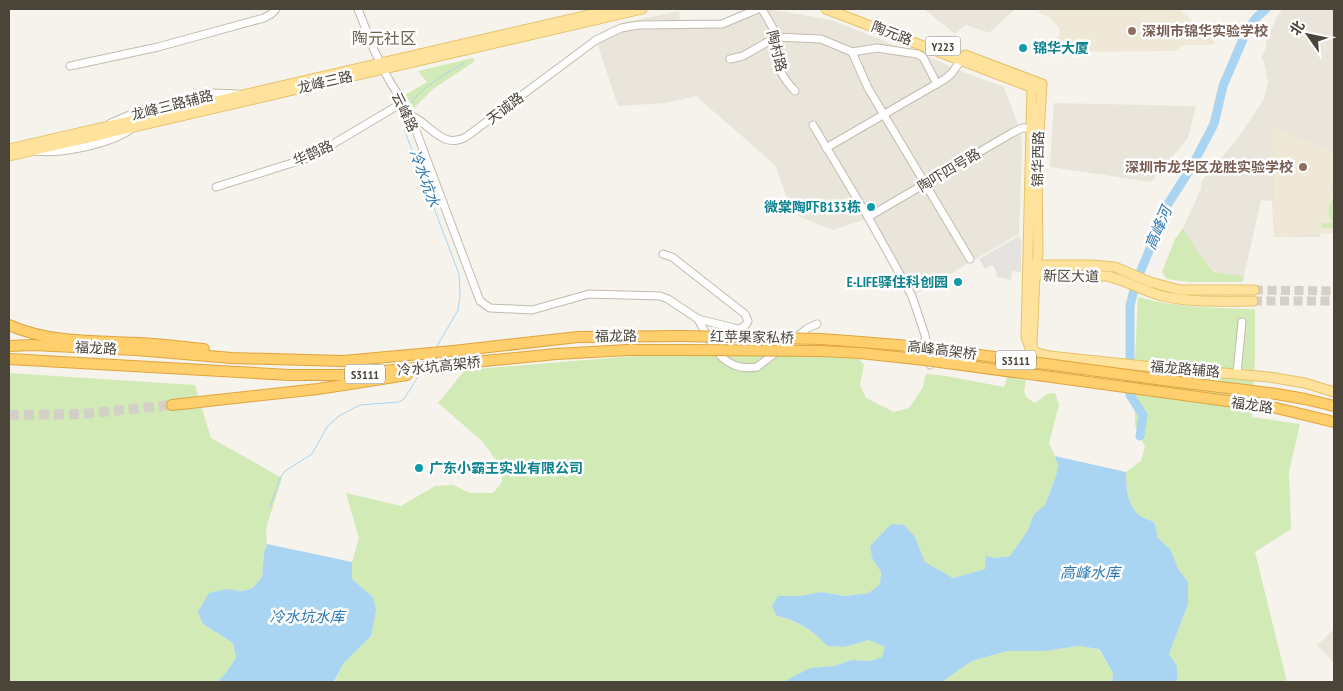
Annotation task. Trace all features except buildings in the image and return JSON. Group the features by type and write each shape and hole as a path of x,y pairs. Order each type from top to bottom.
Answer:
{"highway":[{"path":"9,325 42,336 178,346 252,359"},
{"name":"福龙路","path":"551,340 616,336 682,336"},
{"name":"红苹果家私桥","path":"682,336 821,339 861,342"},
{"name":"冷水坑高架桥","path":"183,354 252,359 343,361 551,340"},
{"name":"高峰高架桥","path":"861,342 930,348 1171,381"},
{"name":"福龙路","path":"9,346 33,345 127,349 183,354"},
{"name":"福龙路","path":"556,354 628,350 682,350"},
{"name":"红苹果家私桥","path":"682,350 860,353"},
{"name":"高峰高架桥","path":"860,353 1170,393"},
{"name":"冷水坑高架桥","path":"172,368 289,375 343,375 556,354"},
{"path":"172,406 350,385 514,358"},
{"name":"福龙路","path":"9,359 172,368"},
{"name":"福龙路","path":"1171,381 1242,388 1333,406"},
{"name":"福龙路","path":"1170,393 1246,403 1302,413 1334,422"}],"main road":[{"name":"龙峰三路","path":"9,156 614,9"},
{"name":"龙峰三路","path":"382,65 642,9"},
{"name":"陶元路","path":"826,9 1038,88"},
{"name":"陶元路","path":"844,9 1038,88"},
{"name":"龙峰三路","path":"9,149 243,95 310,82"},
{"name":"锦华西路","path":"1033,272 1031,128 1038,88"},
{"name":"锦华西路","path":"1034,352 1029,346 1026,337 1033,272 1038,88"},
{"name":"新区大道","path":"1033,272 1066,265 1108,266 1169,288 1191,291 1254,290"},
{"path":"1066,265 1066,275"},
{"name":"新区大道","path":"1033,272 1107,276 1162,296 1189,300 1253,301"},
{"name":"福龙路辅路","path":"1034,352 1049,356 1288,380 1334,392"},
{"path":"1302,413 1334,427"}],"street":[{"path":"70,66 158,46 255,20 271,14 276,9"},
{"name":"云峰路","path":"358,9 382,65 406,109 480,301 490,308 532,310 590,294 660,296 668,299 698,319"},
{"name":"天诚路","path":"406,109 448,140 452,142 461,140 596,40 621,28 726,23 758,9"},
{"name":"陶村路","path":"762,9 776,37 779,70 795,90"},
{"path":"730,59 743,56 776,37 821,38 852,52 877,48 917,54 923,58 937,84"},
{"path":"852,52 868,88 970,259"},
{"path":"826,148 937,84 952,74 961,60"},
{"name":"华鹊路","path":"216,187 311,157 406,109"},
{"path":"813,125 868,217 912,296 925,335 930,365"},
{"name":"陶吓四号路","path":"868,217 1017,130 1031,128"},
{"path":"663,254 672,257 745,314 748,322 744,328 738,329 698,319"},
{"path":"698,319 720,356 730,364 749,368 757,367 808,328 817,324"},
{"path":"1237,374 1242,322"}],"shaded area":[{"path":"768,9 831,20 904,49 918,52 963,72 1004,87 1021,133 1019,234 912,296 869,218 833,230 793,214 775,165 696,96 666,103 618,106 596,40 621,28 622,23 679,11 680,23 729,19"},
{"path":"924,9 1015,9 989,33 966,25 955,34"},
{"name":"深圳市锦华实验学校","path":"1042,9 1179,9 1215,42 1212,45 1183,45 1175,51 1076,52 1056,41 1060,29 1050,18 1038,12"},
{"path":"1283,9 1334,9 1334,228 1321,229 1319,237 1274,237 1272,201 1261,200 1244,276 1218,273 1212,269 1196,249 1183,228 1201,189 1201,182 1238,138 1264,99 1268,82 1264,62 1261,58 1265,50 1267,38"},
{"path":"1054,103 1196,106 1188,138 1151,182 1050,167"},
{"name":"深圳市龙华区龙胜实验学校","path":"1273,128 1334,152 1334,183 1330,192 1334,192 1334,233 1274,237"},
{"path":"1019,236 1021,241 1021,272 1012,271 1011,280 997,277 993,265 985,269 979,259"},
{"path":"1334,629 1334,663 1317,645"}],"green space":[{"path":"473,58 475,61 433,89 414,108 405,95 427,82 418,71"},
{"path":"1334,198 1334,228 1322,228 1322,223 1333,223 1329,211"},
{"path":"1183,228 1214,272 1244,276 1243,282 1190,282 1167,279 1162,272 1175,239"},
{"path":"1138,297 1153,301 1211,308 1255,309 1252,417 1300,424 1289,472 1291,529 1255,552 1287,682 1177,682 1177,666 1169,654 1188,604 1188,582 1179,570 1170,549 1158,538 1154,522 1144,518 1135,511 1128,495 1126,483 1126,472 1141,461 1145,447 1135,425 1135,359"},
{"path":"646,355 785,355 859,359 864,365 860,385 866,398 894,412 909,408 922,389 926,374 1004,387 1007,377 1026,380 1024,391 1027,398 1035,403 1047,394 1055,393 1059,405 1049,443 1058,466 1056,476 1045,505 1034,514 1028,530 1010,556 995,558 985,569 953,578 925,562 915,537 891,524 870,546 872,558 881,572 880,584 870,593 845,596 821,592 799,596 778,596 777,616 804,627 827,646 844,647 869,640 885,647 883,657 871,661 852,660 834,666 810,668 783,682 335,682 343,664 371,636 373,597 352,579 352,562 359,538 346,493 401,506 435,486 453,485 470,493 493,493 502,482 501,467 482,441 438,403 465,370"},
{"path":"9,373 195,385 211,438 282,478 267,525 267,544 264,553 262,577 253,588 242,591 227,589 203,624 233,643 236,658 217,682 9,682"},
{"path":"1078,646 1098,649 1113,673 1112,682 945,682 946,679 972,661 1007,651 1045,651"}],"water":[{"name":"高峰水库","path":"1055,456 1126,472 1127,489 1132,506 1139,515 1154,522 1158,538 1170,549 1179,570 1188,582 1188,604 1169,654 1177,666 1177,682 1112,682 1113,673 1099,649 1078,646 1045,651 1007,651 972,661 944,682 783,682 810,668 834,666 852,660 871,661 882,657 885,647 869,640 844,647 827,646 805,627 777,616 772,606 778,596 799,596 821,592 845,596 869,593 880,584 881,572 872,558 870,546 891,524 904,525 915,537 925,562 953,578 985,569 986,556 995,558 1010,556 1028,530 1034,514 1045,505 1056,476 1058,466"},
{"name":"冷水坑水库","path":"267,544 352,562 352,579 373,597 376,610 371,636 343,664 334,682 217,682 236,658 233,643 203,624 198,612 209,593 227,589 242,591 253,588 262,577 264,553"}],"waterway":[{"name":"高峰河","path":"1140,436 1143,415 1130,395 1130,306 1136,282 1157,232 1162,213 1191,168 1214,124 1223,86 1247,30 1266,9"},
{"name":"冷水坑水","path":"409,105 427,87 464,63"},
{"name":"冷水坑水","path":"405,113 404,129 459,274 460,296 458,310 436,348"},
{"path":"270,507 280,478 285,471 312,454 327,427 339,416 360,405 399,402 404,399 421,372"}],"tunnel":[{"path":"1254,290 1334,291"},
{"path":"1253,301 1334,301"},
{"path":"9,415 83,414 172,405"}],"place":[{"name":"深圳市锦华实验学校","path":"1132,31"},
{"name":"锦华大厦","path":"1023,48"},
{"name":"深圳市龙华区龙胜实验学校","path":"1303,167"},
{"name":"微棠陶吓B133栋","path":"871,207"},
{"name":"E-LIFE驿住科创园","path":"958,282"},
{"name":"广东小霸王实业有限公司","path":"419,468"}],"district":[{"name":"陶元社区","path":"384,38"}]}
